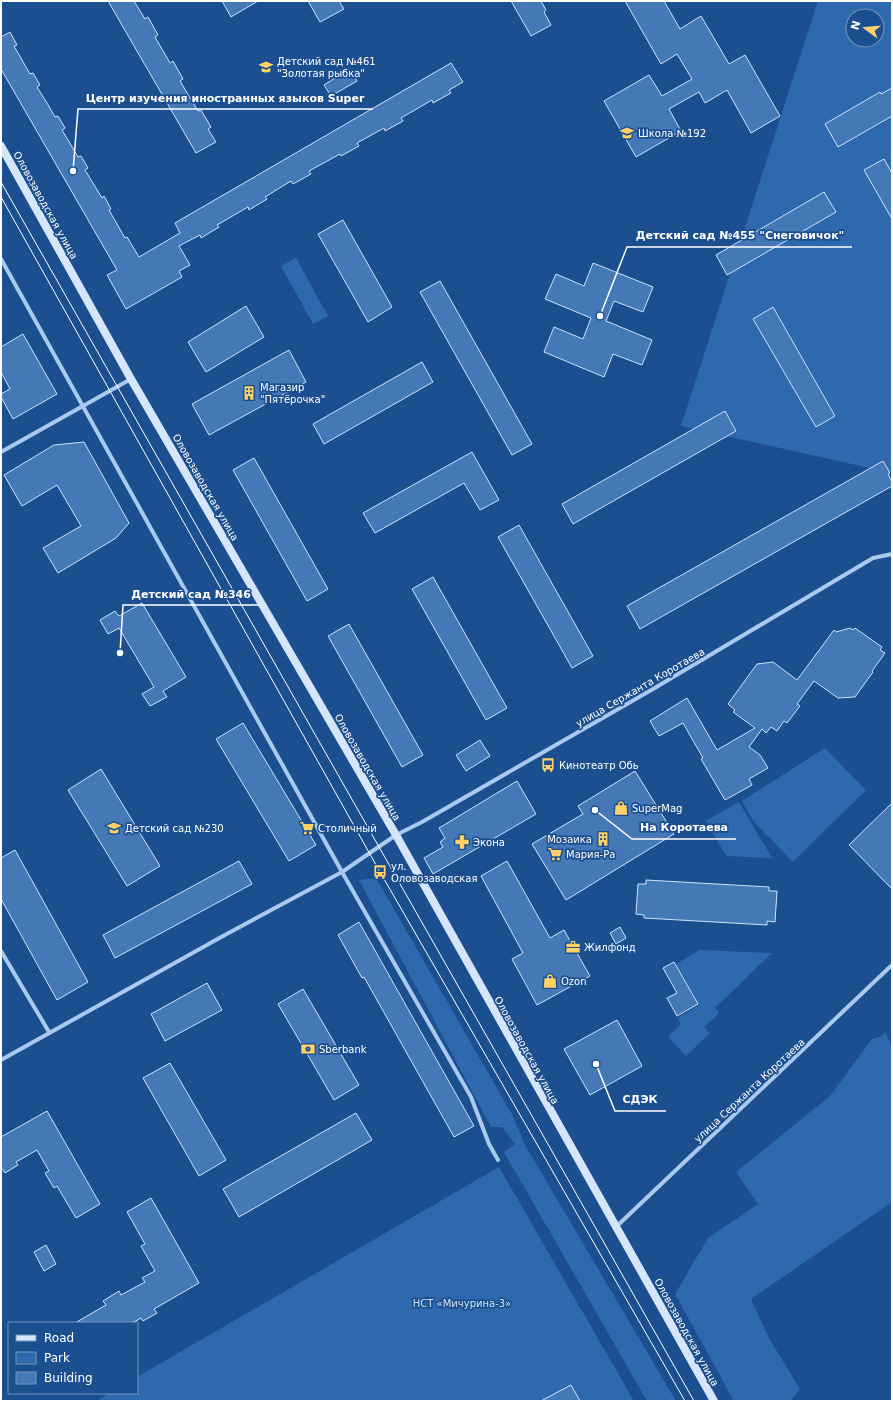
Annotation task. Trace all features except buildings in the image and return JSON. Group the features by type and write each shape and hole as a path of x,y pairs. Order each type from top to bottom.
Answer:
{"street":[{"name":"Оловозаводская улица","path":"1,146 131,378 396,835 714,1401"},
{"path":"1,259 342,872 470,1097 489,1144 498,1160"},
{"path":"1,452 131,378"},
{"name":"улица Сержанта Коротаева","path":"1,1060 49,1032 342,872 396,835 422,822 653,689 873,558 892,554"},
{"path":"1,951 49,1032"},
{"name":"улица Сержанта Коротаева","path":"616,1226 892,965"}],"green space":[{"path":"818,1 892,1 892,473 681,426"},
{"path":"296,258 328,316 313,324 281,266"},
{"path":"825,748 866,790 793,862 754,822 742,801"},
{"path":"739,802 772,858 726,856 706,821"},
{"path":"376,878 513,1116 525,1145 676,1401 647,1401 504,1152 515,1144 502,1127 491,1127 359,880"},
{"path":"700,950 772,953 715,1008 719,1013 704,1027 710,1033 686,1056 668,1037 681,1024 678,1018 699,1005 676,964"},
{"path":"885,1032 892,1046 892,1202 751,1299 769,1338 800,1389 791,1401 734,1401 675,1294 708,1238 758,1204 736,1172 830,1096 872,1039 882,1036"},
{"name":"НСТ «Мичурина-3»","path":"499,1167 634,1401 96,1401 108,1394 138,1394 138,1376"}],"tram line":[{"path":"1,182 694,1401"},
{"path":"1,197 380,872 685,1401"}],"place":[{"name":"Детский сад №461 \"Золотая рыбка\"","path":"266,67"},
{"name":"Школа №192","path":"627,133"},
{"name":"Центр изучения иностранных языков Super","path":"73,171"},
{"name":"Детский сад №455 \"Снеговичок\"","path":"600,316"},
{"name":"Магазир \"Пятёрочка\"","path":"249,393"},
{"name":"Детский сад №346","path":"120,653"},
{"name":"Кинотеатр Обь","path":"548,765"},
{"name":"SuperMag","path":"621,808"},
{"name":"На Коротаева","path":"595,810"},
{"name":"Детский сад №230","path":"114,828"},
{"name":"Столичный","path":"307,828"},
{"name":"Мозаика","path":"603,839"},
{"name":"Экона","path":"462,842"},
{"name":"Мария-Ра","path":"555,854"},
{"name":"ул. Оловозаводская","path":"380,872"},
{"name":"Жилфонд","path":"573,947"},
{"name":"Ozon","path":"550,981"},
{"name":"Sberbank","path":"308,1049"},
{"name":"СДЭК","path":"596,1064"}]}
